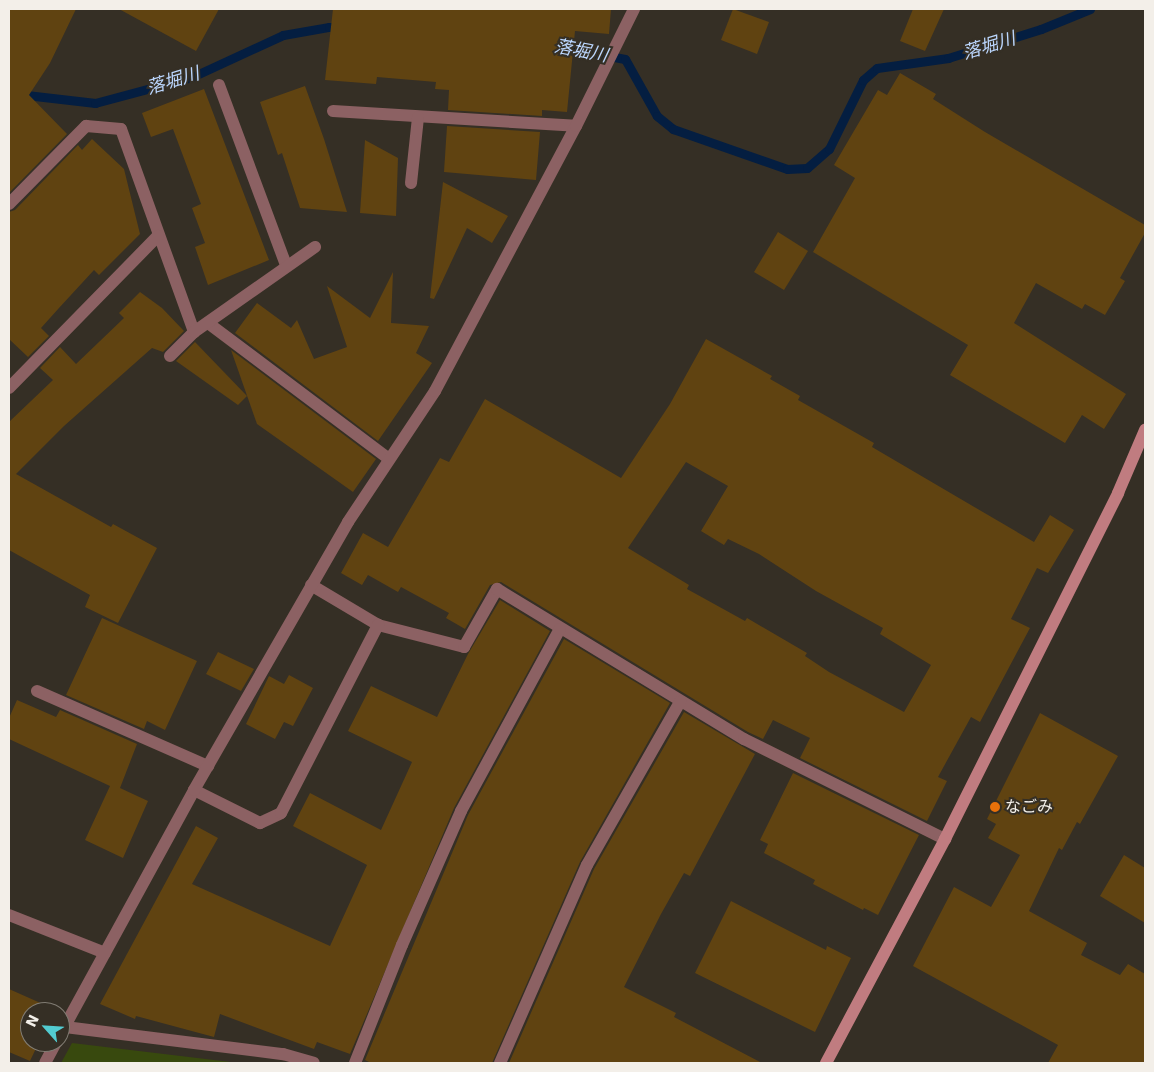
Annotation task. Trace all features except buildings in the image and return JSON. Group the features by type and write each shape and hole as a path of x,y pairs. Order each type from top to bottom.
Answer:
{"street":[{"path":"70,1016 194,790 311,586 434,391 576,126 634,9"},
{"path":"219,85 286,265"},
{"path":"332,111 576,126"},
{"path":"411,183 418,117"},
{"path":"9,204 86,126 121,129 194,332"},
{"path":"9,387 158,236"},
{"path":"170,356 194,332 286,265 315,247"},
{"path":"208,323 390,459"},
{"path":"826,1063 946,839 1122,485 1145,430"},
{"path":"311,586 378,625 464,647 497,589 680,702 744,739 946,839"},
{"path":"194,790 260,823 281,813 378,625"},
{"path":"355,1063 402,945 461,811 560,629"},
{"path":"37,691 208,766"},
{"path":"500,1063 587,865 680,702"},
{"path":"9,915 105,953"},
{"path":"70,1032 283,1054 314,1063"}],"green space":[{"path":"72,1043 239,1063 61,1063 67,1052 70,1052"}],"waterway":[{"name":"落堀川","path":"562,47 625,59 657,116 673,129 787,169 807,168 829,149 863,80 877,68 948,58 1041,29 1090,9"},
{"name":"落堀川","path":"9,93 95,103 192,77 283,35 329,27 342,27"}],"place":[{"name":"なごみ","path":"995,807"}]}
